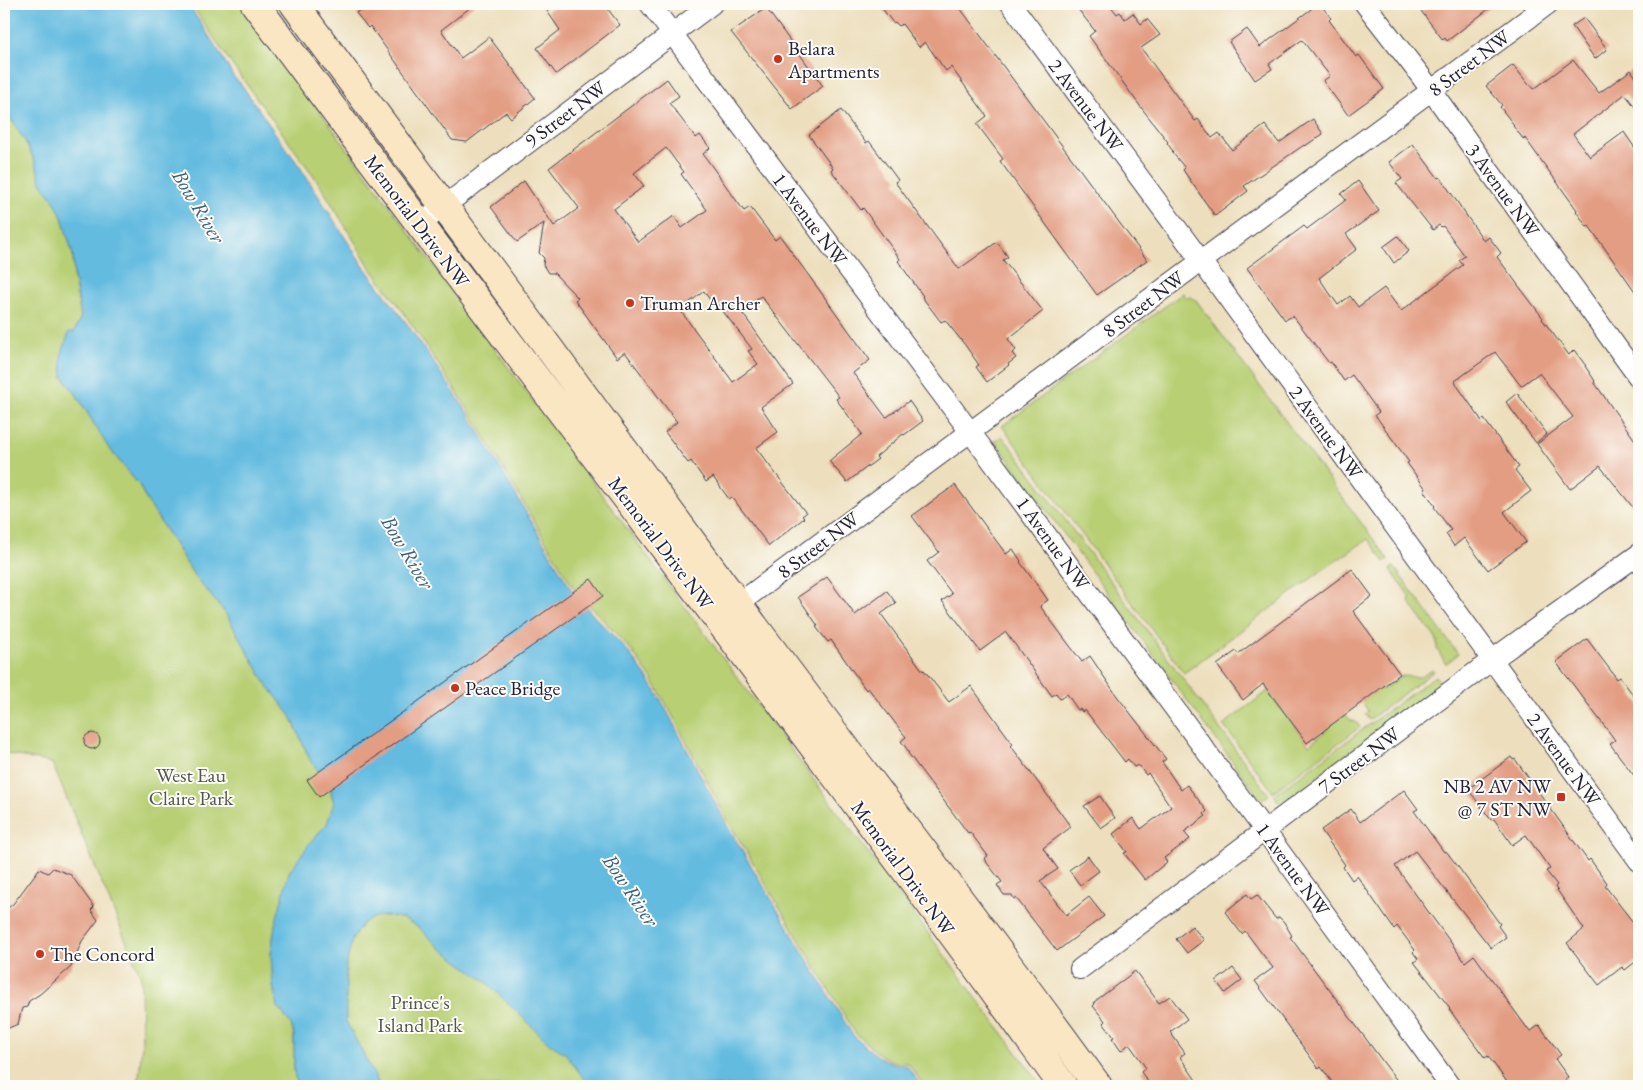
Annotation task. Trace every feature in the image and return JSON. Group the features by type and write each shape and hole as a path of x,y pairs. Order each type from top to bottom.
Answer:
{"main road":[{"name":"Memorial Drive NW","path":"255,4 419,225 731,635 1062,1086"},
{"name":"Memorial Drive NW","path":"294,4 738,604 1025,985 1098,1086"}],"street":[{"name":"1 Avenue NW","path":"650,4 970,432 1265,831 1450,1086"},
{"name":"9 Street NW","path":"419,225 712,4"},
{"name":"2 Avenue NW","path":"1010,4 1201,260 1639,861"},
{"name":"3 Avenue NW","path":"1365,4 1639,378"},
{"name":"8 Street NW","path":"738,604 1548,4"},
{"name":"7 Street NW","path":"1080,970 1492,660 1639,554"}],"green space":[{"path":"191,4 241,4 670,587 1042,1086 924,1086 908,1063 900,1063 886,1058 872,1049 855,1033 728,821 651,678 630,649 574,589 470,412 404,313 370,267 319,183 235,69"},
{"name":"West Eau Claire Park","path":"4,104 35,162 41,182 56,204 62,217 73,255 74,278 81,317 74,332 63,377 76,394 108,447 139,485 194,575 226,614 265,682 291,716 310,760 329,784 334,803 327,824 312,840 275,925 271,954 273,986 277,1006 291,1024 294,1035 294,1071 297,1086 138,1086 142,1045 141,977 52,763 4,753"},
{"path":"1183,293 1185,297 1196,300 1388,559 1385,562 1368,539 1324,569 1184,673 1002,426"},
{"path":"1002,436 1269,795 1262,799 1255,792 995,441"},
{"path":"1394,567 1458,654 1447,663 1445,663 1437,649 1437,640 1409,602 1410,597 1390,569"},
{"path":"1432,669 1434,671 1369,720 1365,714 1368,711 1361,700 1378,687 1382,690 1401,676 1421,677"},
{"path":"1435,676 1440,682 1436,688 1298,791 1278,801 1274,795"},
{"path":"1268,691 1309,745 1328,729 1326,726 1343,713 1360,727 1273,792 1223,725"},
{"name":"Prince's Island Park","path":"382,910 412,916 572,1052 595,1086 379,1086 339,1017 339,974 353,925"}],"water":[{"name":"Bow River","path":"4,4 188,4 233,76 241,84 298,164 362,264 405,321 468,413 572,591 627,650 648,679 728,827 852,1034 883,1059 907,1066 921,1086 589,1086 566,1054 549,1043 485,981 439,947 418,927 404,919 388,916 375,917 363,923 352,940 346,966 346,1021 380,1086 297,1086 294,1071 294,1035 291,1024 277,1006 273,986 271,954 275,925 289,872 312,840 327,824 334,803 329,784 310,760 291,716 265,682 226,614 194,575 139,485 108,447 76,394 63,377 61,356 69,332 74,332 81,317 74,278 73,255 62,217 56,204 41,182 35,161 4,104"}],"building":[{"path":"356,4 475,4 441,30 461,58 489,37 535,98 511,118 506,112 467,142 452,140 370,26 368,28 356,13 360,10"},
{"path":"557,4 604,4 620,25 556,74 537,48 560,30 547,11"},
{"path":"879,4 957,4 1147,260 1097,295 1000,161 1003,159 977,124 987,116 951,67 946,71 925,42 919,47 902,24 899,26 895,22 893,23"},
{"path":"1074,4 1109,4 1117,14 1120,12 1125,19 1133,13 1141,24 1147,19 1160,35 1141,48 1195,121 1198,119 1212,138 1219,133 1232,150 1265,125 1279,143 1313,119 1323,134 1244,186 1248,191 1215,216 1183,170 1185,168 1172,152 1168,142 1089,36 1095,31"},
{"path":"1318,4 1331,18 1329,20 1356,57 1359,55 1384,89 1348,115 1323,81 1330,76 1302,40 1269,64 1272,69 1255,80 1229,42 1247,29 1260,47"},
{"path":"1417,4 1495,4 1447,41 1445,38 1443,40"},
{"name":"Belara Apartments","path":"766,8 823,86 792,109 731,32"},
{"path":"1584,18 1607,49 1595,59 1572,26"},
{"path":"1573,60 1599,93 1631,70 1639,82 1639,112 1625,94 1573,134 1590,157 1624,132 1639,154 1639,297 1525,138 1524,140 1513,126 1500,107 1502,105 1486,86 1513,65 1534,89"},
{"path":"667,79 679,96 669,103 696,138 700,135 710,148 703,154 744,211 750,207 775,240 780,236 870,360 853,373 885,416 887,417 909,401 923,421 903,434 876,457 878,459 847,482 829,461 862,434 836,399 839,397 761,296 741,311 793,384 761,407 778,432 756,448 806,513 802,516 804,518 769,546 732,497 729,499 713,477 706,482 691,461 688,463 665,432 677,422 625,352 617,358 575,300 578,298 554,273 548,273 543,265 544,258 539,253 544,223 517,242 491,207 524,181 554,226 579,208 549,168","holes":["666,148 684,172 681,174 707,210 682,228 674,216 638,242 614,209 644,186 634,173","704,291 712,303 715,301 752,349 748,351 758,364 733,382 680,310"]},
{"path":"841,110 866,143 869,141 887,165 898,180 895,182 959,269 997,242 1008,257 1003,260 1043,311 1008,339 1016,350 1012,353 1016,358 987,382 976,367 979,365 965,345 945,320 941,322 922,297 898,261 900,259 863,208 861,210 831,170 833,168 809,135"},
{"path":"1413,144 1438,178 1440,177 1484,241 1489,237 1501,253 1497,257 1569,355 1574,350 1586,366 1594,382 1639,446 1639,515 1600,466 1570,489 1537,444 1573,417 1539,373 1521,386 1495,352 1455,381 1482,421 1484,419 1519,467 1515,470 1531,491 1504,512 1526,542 1488,570 1464,538 1454,546 1446,534 1451,530 1434,507 1424,490 1426,489 1407,463 1409,462 1375,415 1379,412 1352,375 1344,381 1331,362 1329,363 1293,316 1285,320 1247,268 1304,226 1307,229 1346,200 1341,194 1358,181 1379,211 1346,234 1357,249 1319,278 1338,305 1350,296 1358,307 1384,288 1401,311 1463,265 1459,260 1465,256 1443,226 1439,225 1433,230 1396,183 1402,179 1389,162"},
{"path":"1398,236 1409,251 1394,263 1383,247"},
{"path":"1517,393 1547,434 1536,443 1506,402"},
{"path":"955,485 1006,554 1013,549 1020,562 1048,600 1040,606 1082,662 1090,656 1117,696 1166,759 1162,762 1181,790 1187,785 1207,811 1204,814 1206,816 1184,832 1190,839 1164,858 1167,862 1145,880 1124,853 1127,852 1113,834 1133,818 1141,829 1171,807 1148,773 1146,775 1138,765 1134,767 1128,759 1125,762 1085,710 1082,712 1080,709 1078,710 1067,694 1060,699 1056,693 1052,696 1006,632 980,651 942,601 952,594 927,561 939,552 912,516"},
{"path":"1352,569 1372,596 1353,611 1400,674 1307,743 1263,684 1243,700 1217,665 1236,651 1238,654"},
{"path":"827,577 855,615 887,591 896,603 881,614 923,671 949,702 971,686 1013,744 1011,746 1071,827 1043,848 1058,869 1040,881 1066,915 1089,897 1104,916 1057,951 1016,898 1014,899 1012,895 1004,895 997,885 1002,882 987,863 985,858 988,856 970,832 968,833 908,753 901,741 906,737 868,688 866,690 831,640 828,642 816,627 818,626 798,597"},
{"name":"Peace Bridge","path":"591,579 603,596 319,797 307,780"},
{"path":"1587,639 1617,679 1620,677 1639,703 1639,782 1610,744 1615,740 1556,662"},
{"path":"89,733 95,733 100,738 98,747 89,749 84,744 84,738"},
{"path":"1511,757 1513,760 1515,759 1588,861 1590,859 1607,883 1605,886 1639,930 1639,959 1625,970 1622,967 1599,985 1567,943 1584,929 1555,887 1557,885 1546,871 1550,869 1526,835 1512,845 1494,819 1491,820 1468,789"},
{"path":"1404,790 1418,809 1414,811 1500,924 1498,926 1506,937 1491,948 1415,851 1395,866 1465,962 1474,955 1530,1032 1539,1025 1561,1055 1555,1059 1568,1077 1565,1079 1570,1086 1510,1086 1488,1056 1485,1058 1450,1008 1414,962 1418,959 1413,952 1415,950 1397,926 1394,929 1357,876 1352,880 1343,867 1345,865 1321,830 1351,809 1360,822"},
{"path":"1100,796 1115,818 1101,828 1084,806"},
{"path":"1088,856 1099,871 1080,885 1069,870"},
{"name":"The Concord","path":"53,868 71,875 94,907 91,910 98,920 82,941 71,967 29,1001 27,1007 22,1008 18,1024 4,1030 4,911 13,904 39,869 48,873"},
{"path":"1247,894 1251,899 1257,895 1276,919 1279,917 1284,922 1292,936 1290,937 1401,1086 1335,1086 1321,1067 1319,1069 1255,981 1273,968 1245,931 1242,934 1225,912"},
{"path":"1192,926 1204,940 1187,953 1176,939"},
{"path":"1233,968 1242,980 1225,993 1216,981"},
{"path":"1135,971 1159,1003 1170,996 1187,1019 1170,1032 1185,1053 1180,1057 1200,1086 1151,1086 1141,1072 1146,1068 1129,1044 1121,1051 1112,1038 1114,1037 1103,1023 1105,1021 1093,1006 1094,1002"}],"place":[{"name":"Belara Apartments","path":"778,59"},
{"name":"Truman Archer","path":"630,303"},
{"name":"Peace Bridge","path":"455,688"},
{"name":"NB 2 AV NW @ 7 ST NW","path":"1561,797"},
{"name":"The Concord","path":"40,954"}]}
